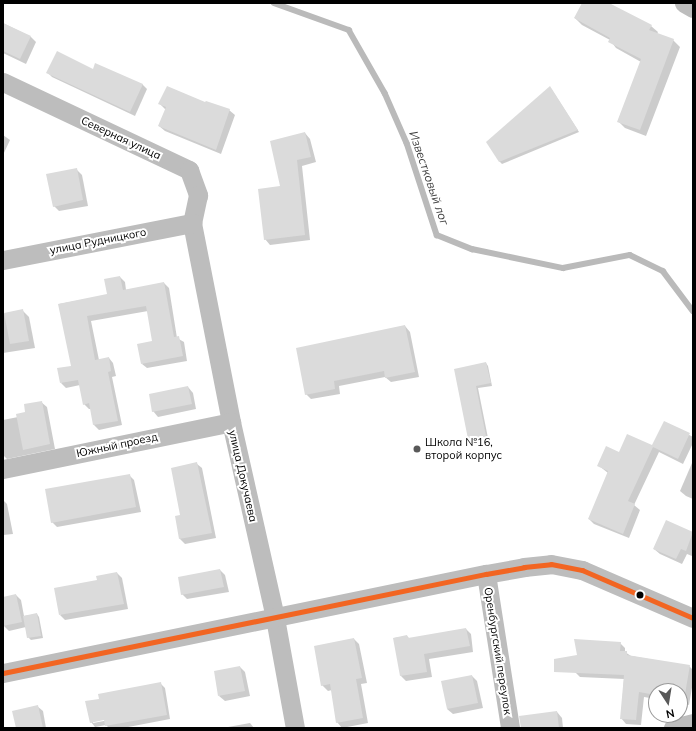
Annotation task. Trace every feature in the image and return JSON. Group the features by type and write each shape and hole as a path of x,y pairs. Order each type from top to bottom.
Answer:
{"street":[{"path":"684,3 693,8"},
{"name":"Северная улица","path":"3,82 189,170 198,195 192,223"},
{"name":"улица Рудницкого","path":"3,260 192,223"},
{"name":"улица Докучаева","path":"192,223 231,422 275,618 295,728"},
{"name":"Южный проезд","path":"3,469 231,422"},
{"path":"3,673 486,574 551,564 582,570 693,618"},
{"name":"Оренбургский переулок","path":"486,574 510,728"},
{"path":"673,728 693,723"}],"building":[{"path":"582,3 609,3 652,25 649,30 674,39 640,130 617,122 641,59 608,42 610,38 574,18"},
{"path":"3,23 31,36 20,59 3,51"},
{"path":"57,51 93,69 95,63 143,84 130,112 46,73"},
{"path":"167,86 205,102 206,101 230,109 216,150 158,126 166,107 158,104"},
{"path":"550,86 578,130 499,162 486,142"},
{"path":"305,132 311,157 297,160 305,235 264,240 258,189 280,186 270,141"},
{"path":"77,168 83,200 53,207 46,174"},
{"path":"120,276 123,290 164,282 174,337 179,336 183,356 141,364 137,344 152,341 146,306 87,316 95,360 109,357 111,371 108,372 118,421 93,425 89,403 83,405 78,380 60,383 57,368 71,366 58,304 107,294 104,279"},
{"path":"23,309 29,341 10,344 4,313"},
{"path":"405,325 415,372 385,378 384,371 334,381 335,389 305,395 296,348"},
{"path":"486,362 491,383 476,386 486,436 468,439 454,369"},
{"path":"188,386 192,404 152,412 149,394"},
{"path":"42,401 50,444 23,450 16,414 25,412 24,404"},
{"path":"664,421 690,433 678,459 653,447 628,501 635,504 623,534 588,519 608,471 597,466 606,446 619,452 627,434 652,445"},
{"path":"197,462 212,533 179,539 175,516 180,515 171,468"},
{"path":"130,474 136,507 51,523 45,489"},
{"path":"666,520 693,532 686,551 681,549 676,559 653,549"},
{"path":"220,569 224,587 181,595 178,577"},
{"path":"117,572 124,604 59,615 54,588 97,580 96,576"},
{"path":"16,594 22,622 3,626 3,597"},
{"path":"37,613 41,636 27,638 23,616"},
{"path":"466,628 470,646 424,654 427,672 400,676 393,638 407,635 408,638"},
{"path":"354,638 362,678 356,679 363,718 336,723 330,684 321,686 314,646"},
{"path":"574,639 621,642 620,651 627,651 627,655 690,665 687,683 648,683 648,694 639,692 636,720 620,719 624,675 554,672 554,659 577,655"},
{"path":"240,666 245,691 218,696 214,671"},
{"path":"472,675 478,703 447,709 441,681"},
{"path":"161,682 167,715 105,726 104,720 90,723 85,701 99,699 98,694"},
{"path":"38,705 43,728 16,728 12,711"},
{"path":"557,711 559,728 521,728 519,716"}],"waterway":[{"name":"Известковый лог","path":"274,3 349,30 385,93 407,143 437,235 472,249 563,268 630,255 663,271 693,311"}],"transit line":[{"path":"3,673 486,574 551,564 582,570 693,618"}],"place":[{"name":"Школа №16, второй корпус","path":"417,449"}]}
